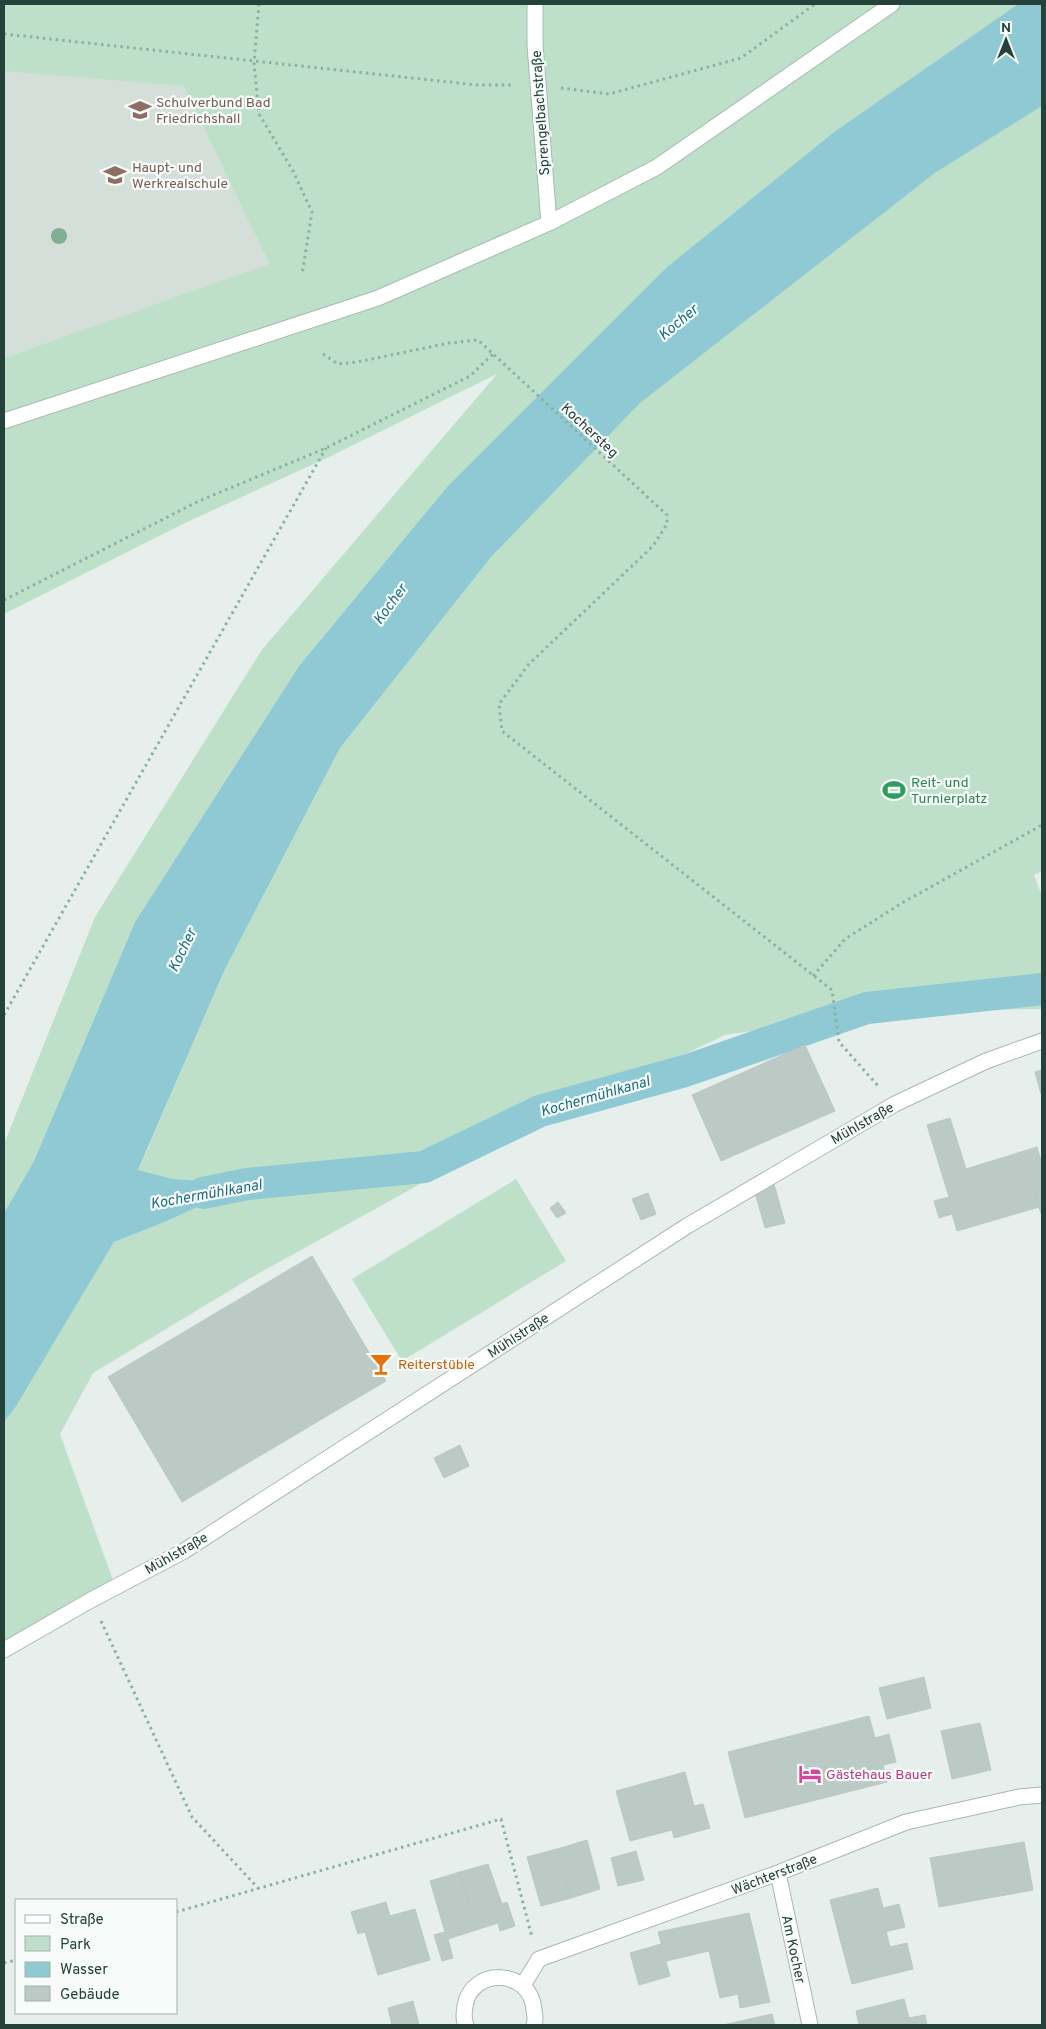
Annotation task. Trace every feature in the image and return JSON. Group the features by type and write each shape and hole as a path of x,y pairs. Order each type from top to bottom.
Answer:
{"street":[{"name":"Sprengelbachstraße","path":"535,4 535,45 548,223"},
{"path":"4,421 378,298 548,223 658,167 892,4"},
{"name":"Mühlstraße","path":"4,1650 91,1600 184,1551 687,1226 895,1104 986,1061 1042,1041"},
{"name":"Wächterstraße","path":"523,1985 539,1959 778,1873 906,1822 1019,1797 1042,1795"},
{"name":"Am Kocher","path":"778,1873 810,2025"},
{"path":"466,2025 463,2019 466,1998 478,1984 497,1977 510,1978 523,1985 533,1999 534,2025"}],"path":[{"path":"259,4 254,62 259,114 293,171 312,212 302,276"},
{"path":"4,34 477,85 538,85 609,94 741,58 815,4"},
{"name":"Kochersteg","path":"322,354 338,364 358,362 449,343 478,340 667,515 667,524 653,546 528,664 499,704 502,731 813,976"},
{"path":"4,600 199,501 326,448 470,376 493,354"},
{"path":"4,1014 326,448"},
{"path":"895,1104 839,1042 832,990 813,976 845,939 902,903 1042,825"},
{"path":"91,1600 192,1817 258,1888"},
{"path":"178,1911 501,1820 533,1943"}],"shaded area":[{"name":"Haupt- und Werkrealschule","path":"4,4 274,4 250,224 269,265 4,358"}],"green space":[{"path":"4,4 1018,4 834,132 667,267 447,487 299,666 135,922 34,1161 4,1213 4,1144 95,917 261,651 497,374 329,457 187,522 4,614 4,358 269,264 184,86 4,71"},
{"path":"1042,106 1042,871 1034,875 1042,896 1042,1009 889,1011 725,1035 469,1157 254,1276 93,1373 60,1434 113,1580 4,1652 4,1422 15,1408 114,1242 167,1221 245,1184 173,1179 138,1171 225,969 340,748 492,556 639,403 935,173"},
{"path":"516,1179 566,1261 402,1361 352,1279"}],"water":[{"name":"Kocher","path":"1018,4 1042,4 1042,106 935,173 640,403 492,556 340,748 225,969 138,1170 173,1179 247,1184 167,1221 114,1242 15,1408 4,1422 4,1213 34,1161 135,922 299,666 447,487 667,267 834,132"}],"building":[{"path":"805,1045 835,1111 721,1161 692,1095"},
{"path":"1042,1070 1042,1093 1041,1094 1035,1072"},
{"path":"950,1118 966,1169 1037,1147 1042,1164 1042,1190 1034,1194 1039,1207 957,1231 952,1214 939,1218 934,1201 949,1197 927,1125"},
{"path":"774,1184 785,1223 765,1228 754,1189"},
{"path":"1042,1190 1042,1216 1034,1194"},
{"path":"648,1193 656,1214 641,1220 632,1199"},
{"path":"558,1202 566,1213 557,1218 550,1208"},
{"path":"312,1256 386,1381 182,1502 108,1377"},
{"path":"460,1445 469,1466 444,1478 434,1458"},
{"path":"924,1677 931,1708 887,1719 879,1688"},
{"name":"Gästehaus Bauer","path":"869,1716 875,1738 889,1734 896,1762 883,1765 887,1782 745,1818 728,1752"},
{"path":"980,1723 991,1770 952,1779 941,1731"},
{"path":"685,1772 694,1806 703,1804 710,1828 674,1838 672,1830 630,1841 616,1791"},
{"path":"587,1840 600,1889 571,1898 557,1849"},
{"path":"1024,1842 1033,1890 939,1907 930,1858"},
{"path":"557,1849 571,1898 541,1906 527,1857"},
{"path":"636,1851 644,1880 618,1886 611,1858"},
{"path":"488,1864 502,1904 507,1902 515,1926 500,1931 498,1923 476,1930 460,1872"},
{"path":"460,1872 476,1930 448,1939 453,1958 442,1961 434,1935 445,1932 430,1881"},
{"path":"878,1888 883,1908 899,1904 905,1927 841,1943 830,1900"},
{"path":"386,1902 390,1916 415,1909 430,1960 378,1975 365,1932 358,1934 351,1912"},
{"path":"749,1913 770,2002 740,2008 738,1994 720,1998 709,1951 666,1961 658,1932"},
{"path":"886,1931 890,1947 907,1943 913,1969 852,1984 841,1943"},
{"path":"661,1944 670,1976 639,1985 630,1953"},
{"path":"904,1999 909,2018 925,2015 927,2025 859,2025 856,2011"},
{"path":"413,2001 419,2025 392,2025 388,2008"},
{"path":"772,2014 775,2025 723,2025"}],"waterway":[{"name":"Kochermühlkanal","path":"203,1193 247,1184 424,1167 540,1111 685,1071 867,1008 1042,989"}],"place":[{"name":"Schulverbund Bad Friedrichshall","path":"140,110"},
{"name":"Haupt- und Werkrealschule","path":"115,175"},
{"name":"Reit- und Turnierplatz","path":"894,790"},
{"name":"Reiterstüble","path":"381,1364"},
{"name":"Gästehaus Bauer","path":"810,1774"}]}
